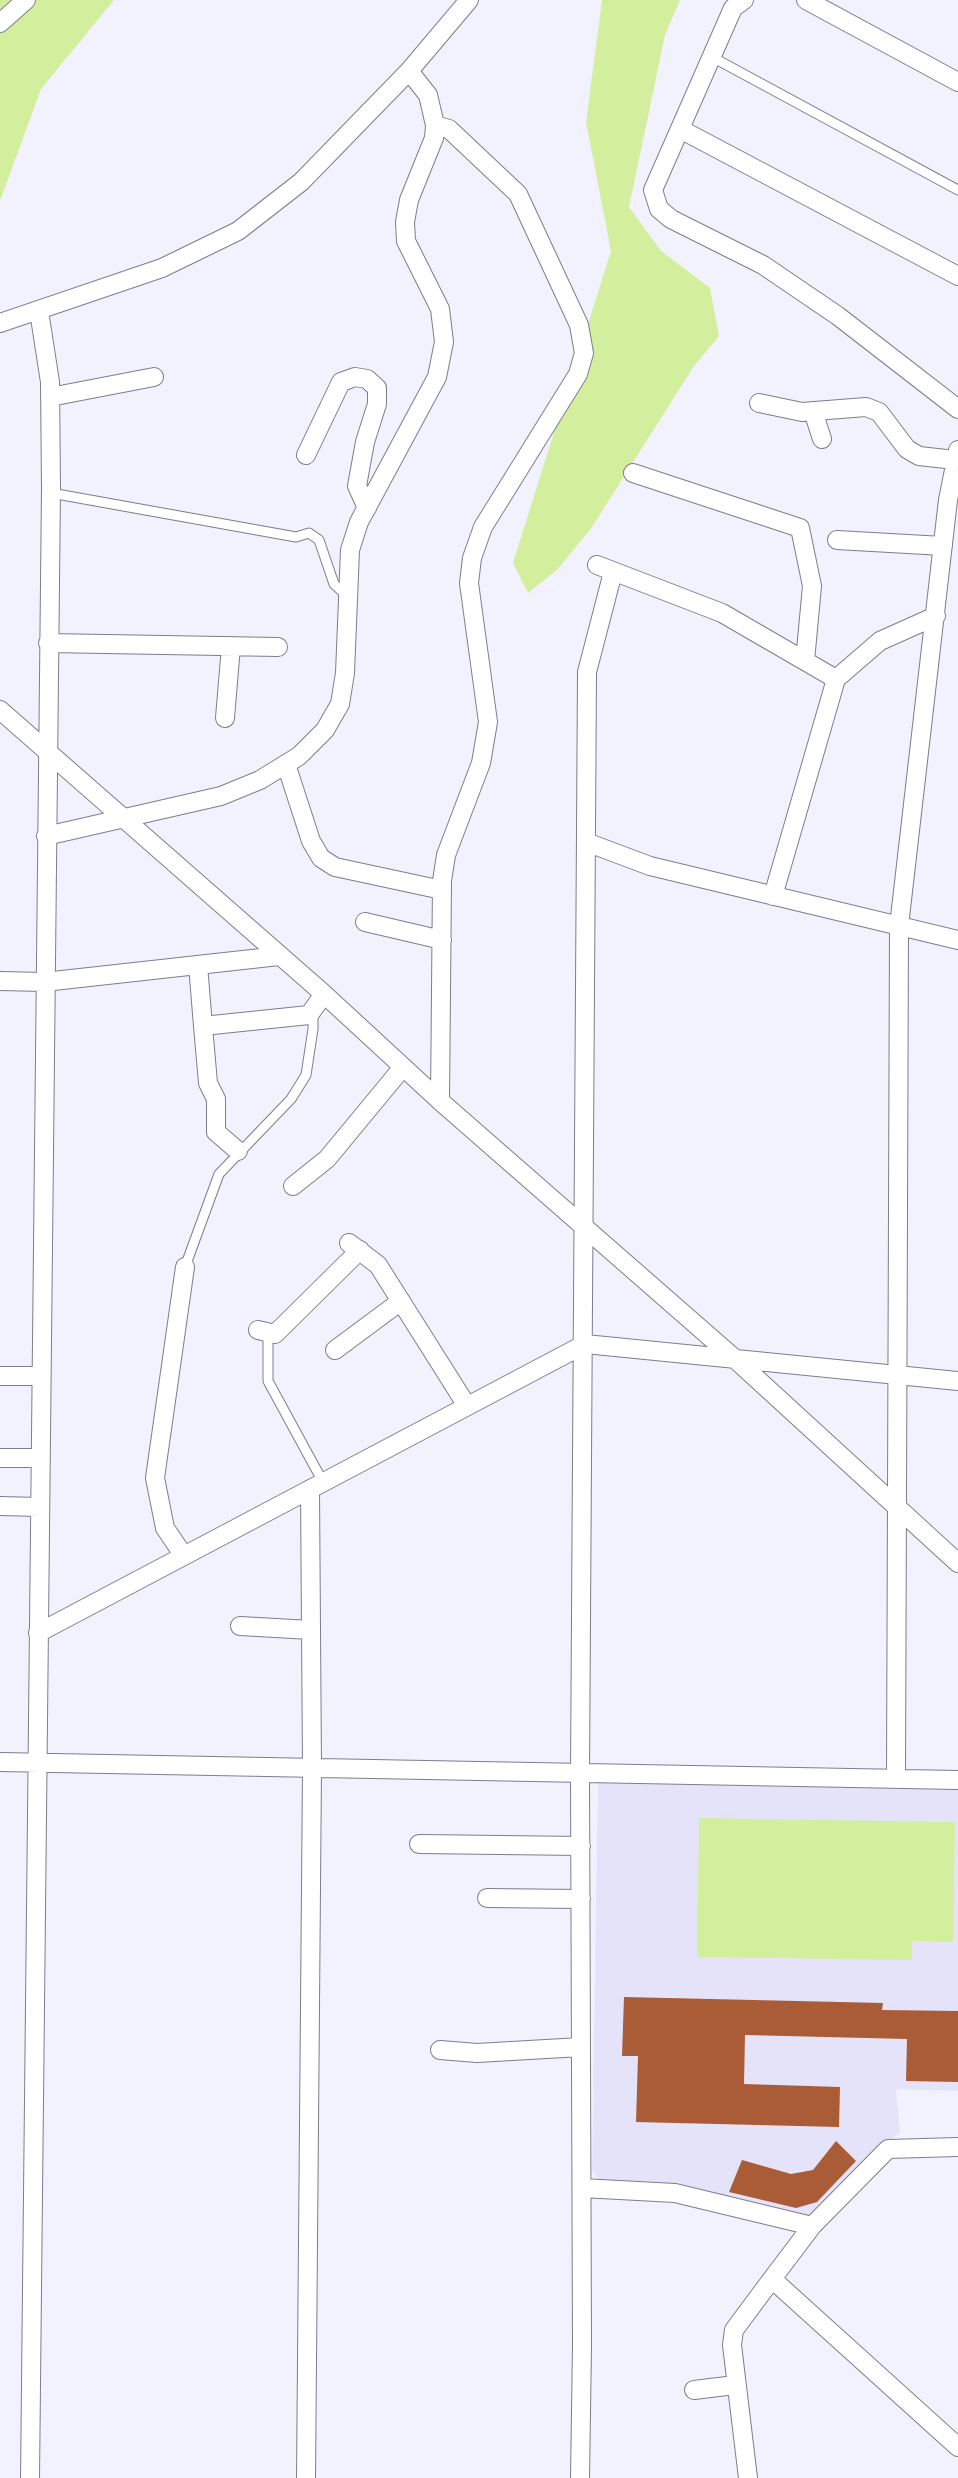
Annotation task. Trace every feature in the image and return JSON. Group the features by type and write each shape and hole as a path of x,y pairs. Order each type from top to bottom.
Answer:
{"street":[{"path":"0,23 26,0"},
{"path":"0,323 162,267 238,231 302,182 409,71 469,0"},
{"path":"744,0 733,8 653,190 659,209 671,219 763,265 838,316 958,409"},
{"path":"806,0 958,82"},
{"path":"46,836 221,796 260,780 299,756 325,730 340,704 345,673 350,550 367,508 437,377 444,342 440,309 406,241 405,222 409,200 434,138 435,125 428,95 409,71"},
{"path":"435,125 449,129 518,194 579,325 584,353 578,374 483,527 472,558 469,583 488,722 481,763 446,855 442,890 440,1101"},
{"path":"680,129 958,276"},
{"path":"30,2478 46,751 51,494 50,397 39,311"},
{"path":"50,397 154,377"},
{"path":"306,455 341,382 355,377 367,379 376,388 377,404 365,442 357,486 367,508"},
{"path":"759,403 802,412 866,406 879,412 907,449 919,456 956,455 953,502 943,546 899,926 896,1779"},
{"path":"813,411 822,439"},
{"path":"633,473 800,528 812,586 805,661"},
{"path":"837,540 943,546"},
{"path":"580,2478 582,2188 580,1774 585,1344 583,1225 587,672 605,568 722,613 836,679"},
{"path":"773,896 836,679 880,641 936,616"},
{"path":"48,643 278,647"},
{"path":"225,718 231,646"},
{"path":"0,710 324,994 440,1101 734,1358 958,1563"},
{"path":"286,764 311,841 321,858 335,867 442,890"},
{"path":"586,842 650,866 958,940"},
{"path":"365,922 442,940"},
{"path":"0,981 45,982 279,956"},
{"path":"198,965 208,1083 216,1099 216,1132 238,1151"},
{"path":"203,1026 309,1015 324,994"},
{"path":"293,1186 327,1159 403,1067"},
{"path":"263,1331 275,1334 355,1247 378,1265 467,1407"},
{"path":"184,1556 165,1528 155,1478 185,1267"},
{"path":"335,1350 401,1301"},
{"path":"38,1633 585,1344 958,1381"},
{"path":"0,1376 40,1376"},
{"path":"0,1458 40,1458"},
{"path":"306,2478 312,1769 311,1630 317,1486"},
{"path":"0,1506 39,1507"},
{"path":"240,1626 311,1630"},
{"path":"0,1762 958,1780"},
{"path":"419,1844 581,1846"},
{"path":"487,1898 581,1899"},
{"path":"440,2050 477,2053 581,2047"},
{"path":"748,2478 735,2385 732,2345 734,2330 812,2226 888,2149 958,2147"},
{"path":"582,2188 675,2193 812,2226"},
{"path":"772,2279 958,2447"},
{"path":"694,2390 735,2385"}],"lane":[{"path":"712,57 958,190"},
{"path":"51,494 296,537 309,533 319,540 334,584 348,597"},
{"path":"185,1267 219,1174 238,1151 291,1100 306,1075 313,1029 313,1010"},
{"path":"263,1331 268,1382 317,1486"}],"shaded area":[{"path":"598,1778 958,1786 958,2091 896,2089 900,2133 884,2144 817,2215 799,2219 600,2181 592,2171"}],"green space":[{"path":"0,0 114,0 41,89 0,201"},
{"path":"602,0 680,0 665,35 629,207 661,251 710,288 719,336 694,366 592,527 557,570 528,593 513,563 611,251 586,122"},
{"path":"699,1818 955,1822 953,1942 912,1941 912,1960 697,1957"}],"building":[{"path":"624,1997 883,2003 882,2010 958,2011 958,2082 906,2081 907,2039 745,2035 744,2084 840,2087 839,2127 636,2122 638,2056 622,2056"},
{"path":"836,2141 856,2161 817,2202 796,2208 729,2192 742,2160 791,2174 813,2170"}]}
